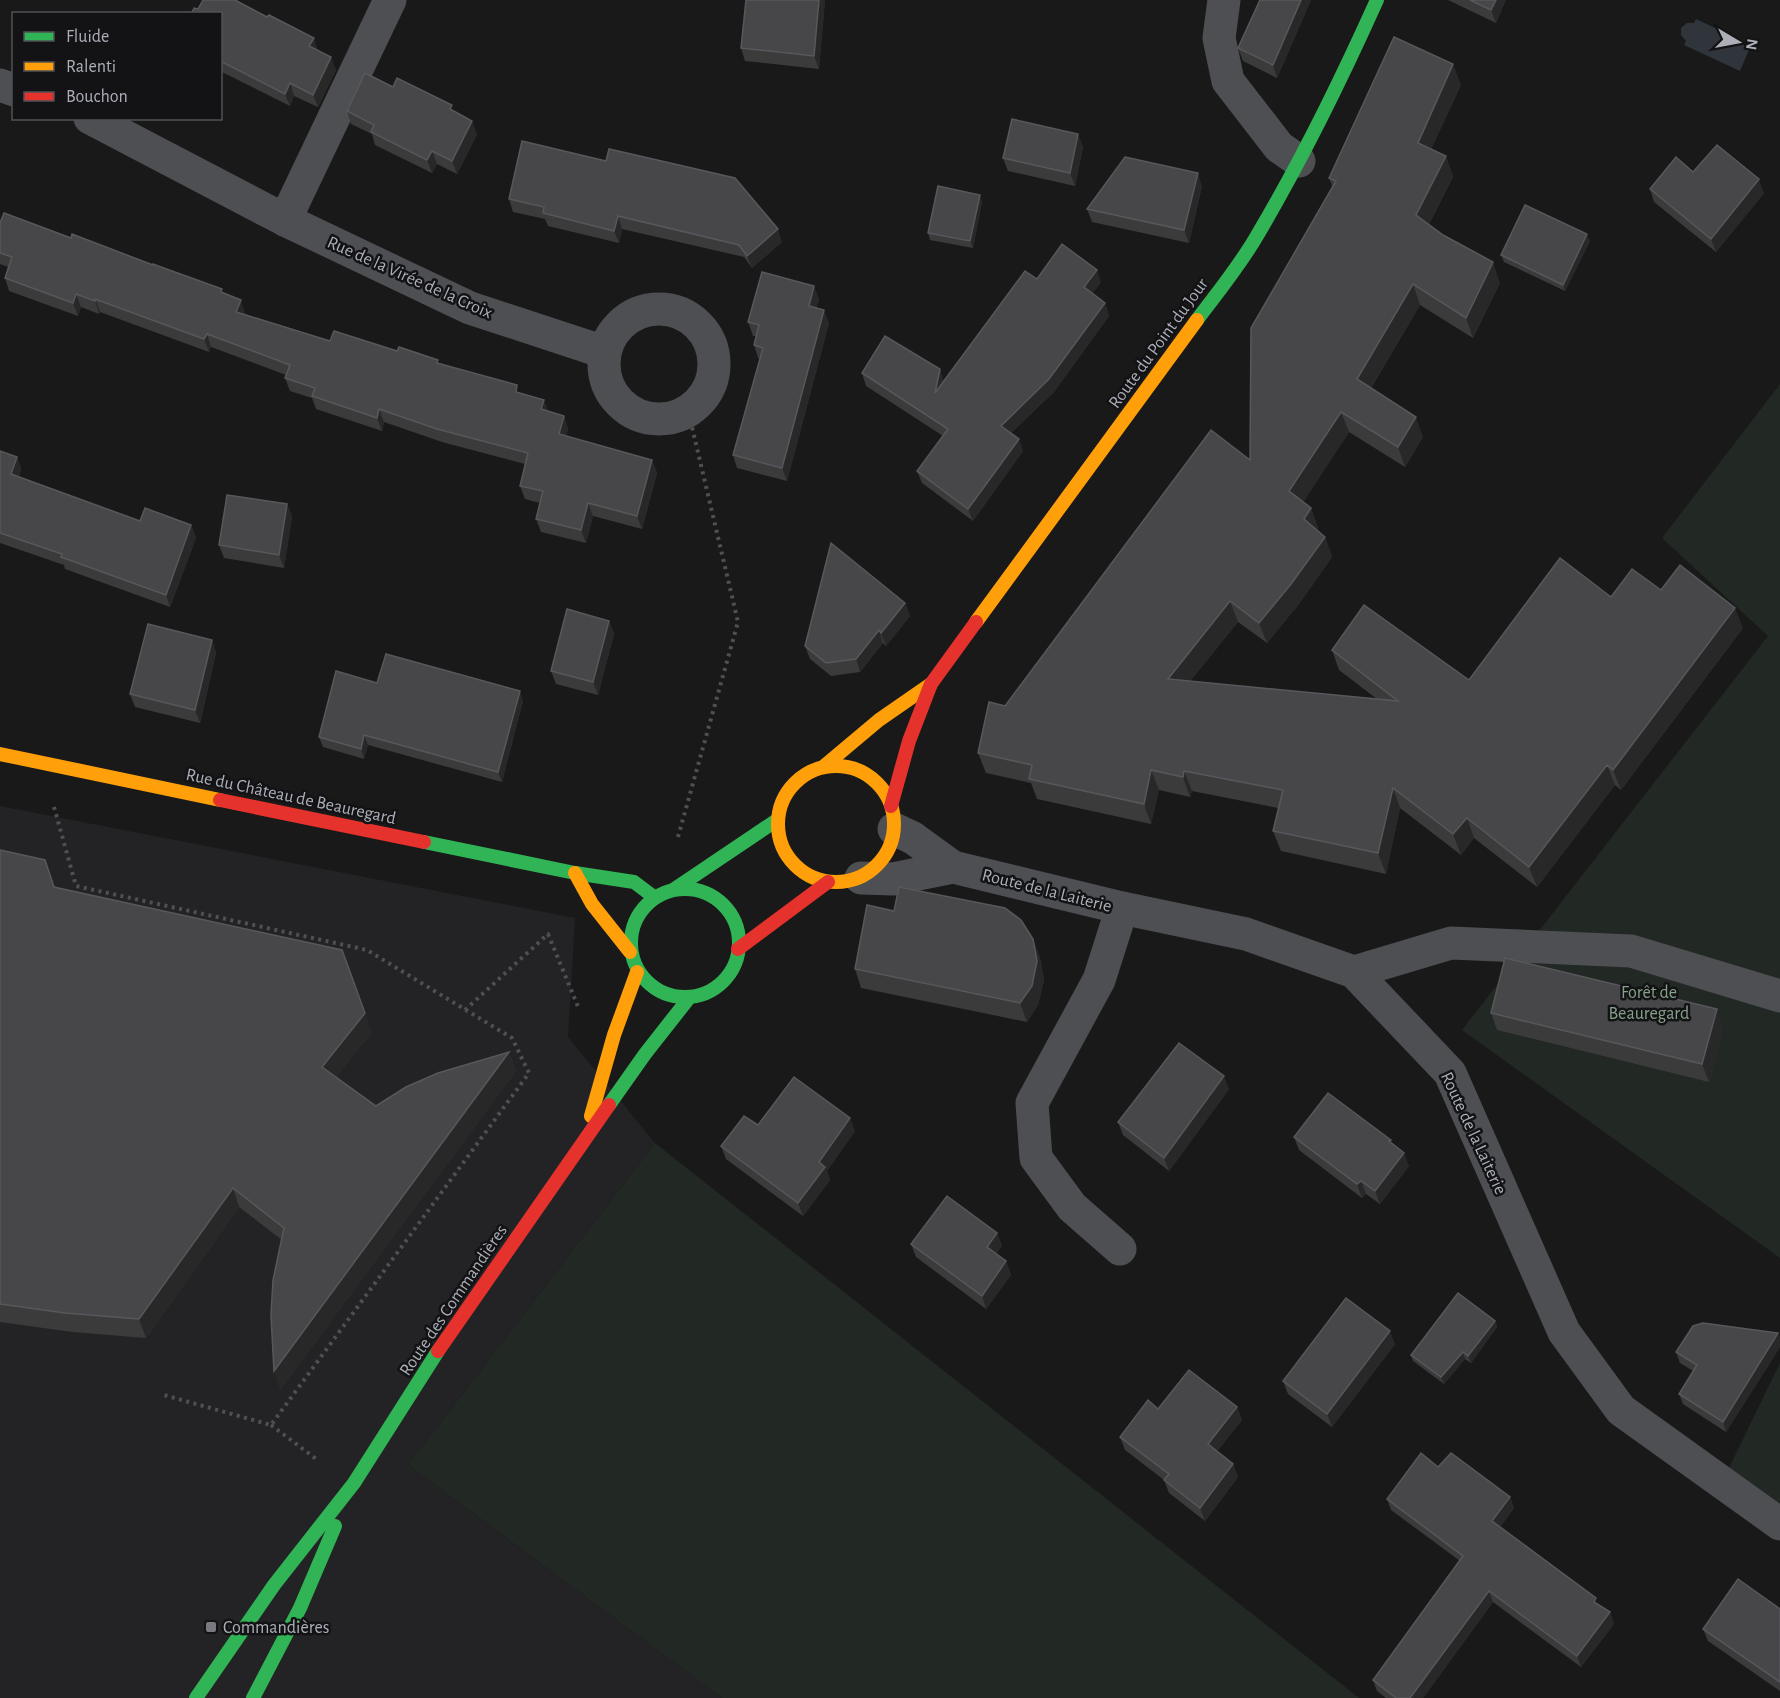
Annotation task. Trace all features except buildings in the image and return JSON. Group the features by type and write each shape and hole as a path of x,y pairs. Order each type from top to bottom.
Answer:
{"main road":[{"name":"Route du Point du Jour","path":"893,817 909,741 931,684 1158,376 1257,236 1340,81 1377,0"},
{"name":"Route du Point du Jour","path":"823,767 879,720 931,684"},
{"name":"Rue du Château de Beauregard","path":"0,754 575,873 634,882 663,893"},
{"path":"844,766 864,773 881,787 893,817 889,849 877,866 861,878 844,882 828,882 807,875 790,861 780,842 777,820 782,802 791,786 806,774 823,767 844,766"},
{"path":"630,952 631,931 639,912 663,893 777,820"},
{"path":"575,873 592,904 630,952 637,972 651,987 669,996 689,998"},
{"path":"738,949 828,882"},
{"path":"663,893 693,889 712,896 728,910 736,928 738,949"},
{"name":"Route des Commandières","path":"196,1698 274,1585 354,1483 438,1351 645,1054 689,998 707,993 723,982 734,967 738,949"},
{"name":"Route des Commandières","path":"585,1138 614,1035 637,972"},
{"name":"Route des Commandières","path":"254,1698 300,1608 354,1483"}],"street":[{"path":"285,220 390,0"},
{"path":"1224,0 1219,38 1228,81 1279,147 1299,160"},
{"name":"Rue de la Virée de la Croix","path":"94,120 285,220 470,308 604,352"},
{"path":"657,308 674,310 691,318 703,331 711,347 714,365 710,383 701,398 688,411 671,417 653,419 635,414 620,403 609,388 604,371 604,352 611,335 617,328 639,312 657,308"},
{"name":"Route de la Laiterie","path":"893,817 913,838 953,867 1122,908 1246,934 1354,972 1450,1073 1564,1332 1620,1410 1780,1524"},
{"name":"Route de la Laiterie","path":"861,878 893,879 953,867"},
{"path":"1120,1249 1072,1207 1036,1158 1032,1103 1099,980 1122,908"},
{"path":"1354,972 1450,943 1630,951 1780,996"}],"path":[{"path":"663,893 738,622 688,411"},
{"path":"41,763 76,886 366,950 512,1038 529,1073 271,1425"},
{"path":"465,1010 548,934"},
{"path":"164,1395 271,1425 325,1465"}],"shaded area":[{"path":"1696,19 1751,45 1740,71 1684,45 1686,41 1681,35 1681,28 1687,23 1694,23"},
{"path":"0,806 575,918 568,1037 655,1143 408,1465 722,1698 0,1698"}],"green space":[{"name":"Forêt de Beauregard","path":"1780,384 1780,1258 1462,1030 1768,636 1662,538"},
{"path":"655,1143 1359,1698 722,1698 408,1465"},
{"path":"1780,1363 1780,1524 1722,1482"}],"traffic: fast":[{"path":"1197,320 1244,256 1291,177 1350,60 1377,0"},
{"path":"673,890 777,820"},
{"path":"424,842 575,873 634,882 654,897"},
{"path":"685,889 706,893 723,905 735,922 739,943 735,964 723,981 706,993 685,997 664,993 647,981 635,964 631,943 635,922 647,905 664,893 685,889"},
{"path":"609,1105 689,998"},
{"path":"196,1698 274,1585 354,1483 438,1351"},
{"path":"253,1698 300,1608 335,1526"}],"traffic: slow":[{"path":"976,622 1197,320"},
{"path":"823,767 879,720 931,684"},
{"path":"0,754 220,800"},
{"path":"836,766 858,770 877,783 890,802 894,824 890,846 877,865 858,878 836,882 814,878 795,865 782,846 778,824 782,802 795,783 814,770 836,766"},
{"path":"575,873 592,904 630,952"},
{"path":"591,1116 614,1035 637,972"}],"traffic: jam":[{"path":"891,806 909,741 931,684 976,622"},
{"path":"220,800 424,842"},
{"path":"738,949 828,882"},
{"path":"438,1351 609,1105"}],"place":[{"name":"Commandières","path":"211,1627"}]}
